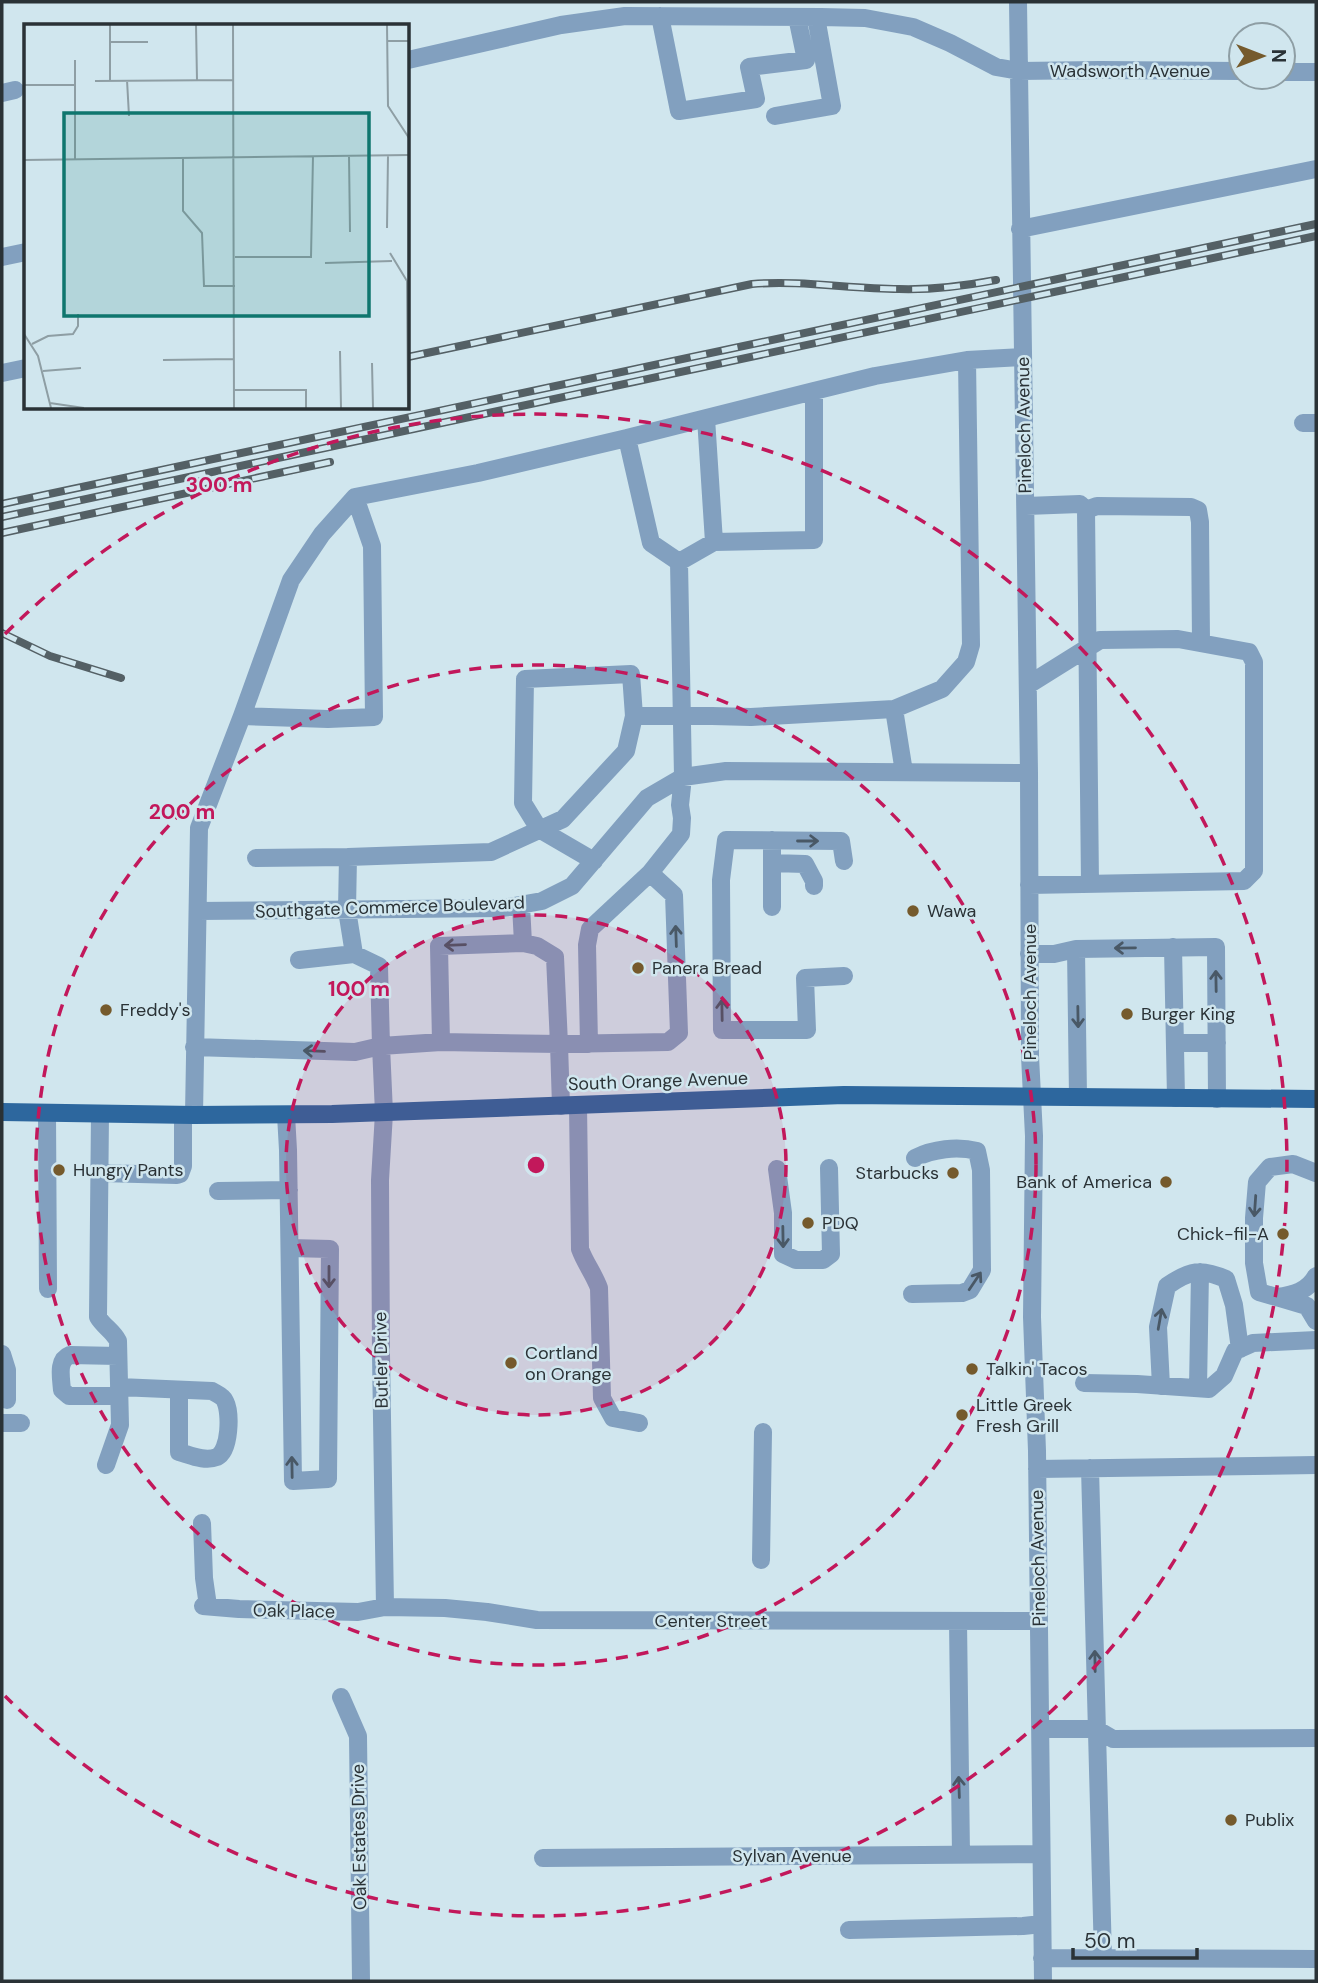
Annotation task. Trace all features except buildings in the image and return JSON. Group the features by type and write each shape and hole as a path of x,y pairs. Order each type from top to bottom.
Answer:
{"main road":[{"name":"South Orange Avenue","path":"2,1112 286,1115 845,1095 1316,1099"}],"street":[{"name":"Pineloch Avenue","path":"1018,2 1026,506 1030,1056 1034,1150 1032,1317 1037,1469 1043,1981"},
{"name":"Wadsworth Avenue","path":"410,60 561,25 604,10 625,16 865,18 913,27 996,67 1019,71 1227,71"},
{"path":"660,16 680,111 756,99 749,67 806,60 796,17"},
{"path":"775,116 832,106 816,17"},
{"path":"1297,72 1316,72"},
{"path":"1020,229 1316,169"},
{"path":"2,257 24,252"},
{"path":"100,1173 180,1174 183,1166 194,1047 199,828 291,580 322,534 355,497 478,473 875,376 967,360 1023,357"},
{"path":"634,716 751,718 894,709 942,689 966,662 971,645 967,360"},
{"path":"2,373 24,368"},
{"path":"679,562 714,542 814,540 814,391"},
{"path":"706,418 714,542"},
{"path":"627,438 652,542 679,562"},
{"path":"242,716 328,719 374,717 372,547 355,497"},
{"path":"1026,506 1080,504 1086,510 1090,884"},
{"path":"1086,510 1097,506 1191,507 1198,510 1200,643"},
{"path":"589,1044 587,945 590,929 650,873 681,834 683,777 679,562"},
{"path":"1028,685 1100,640 1178,639 1249,652 1254,662 1254,871 1244,881 1030,885"},
{"path":"256,858 491,852 539,829 563,819 626,751 634,716 631,674 525,678 523,803 539,829 593,861"},
{"path":"894,709 904,772"},
{"name":"Southgate Commerce Boulevard","path":"198,911 503,908 542,901 572,887 647,798 683,777 726,771 1029,773"},
{"path":"844,861 841,841 726,840 720,880 722,1030 807,1030 805,978 844,976"},
{"path":"772,841 772,907"},
{"path":"299,960 354,954 347,909 348,857"},
{"path":"772,863 805,864 814,886"},
{"path":"194,1047 355,1052 381,1046 441,1042 668,1042 679,1033 674,895 650,873"},
{"path":"521,905 523,943"},
{"path":"441,1042 439,946 523,943 537,946 555,957 559,1044 569,1106 580,1249 599,1288 602,1398 613,1418 639,1423"},
{"path":"1173,947 1176,1098"},
{"path":"1030,954 1054,954 1076,949 1216,947 1217,1099"},
{"path":"1076,949 1078,1097"},
{"name":"Butler Drive","path":"354,954 379,966 384,1113 380,1180 380,1355 385,1607"},
{"path":"1175,1043 1217,1043"},
{"path":"47,1113 48,1289"},
{"path":"100,1114 98,1317 118,1341 120,1425 106,1465"},
{"path":"286,1115 293,1481 328,1479 330,1249 290,1248"},
{"path":"912,1294 962,1293 970,1290 982,1270 981,1170 977,1151 929,1151 915,1158"},
{"path":"1316,1173 1293,1164 1270,1167 1256,1182 1254,1218 1254,1264 1259,1292 1307,1306 1316,1321"},
{"path":"777,1169 783,1213 783,1254 796,1260 823,1260 831,1254 829,1168"},
{"path":"218,1191 289,1189"},
{"path":"1161,1387 1158,1327 1167,1286 1184,1274 1207,1271 1226,1279 1234,1305 1240,1349"},
{"path":"1198,1388 1200,1272"},
{"path":"1277,1297 1303,1290 1311,1285 1316,1276"},
{"path":"1084,1383 1209,1389 1224,1376 1235,1351 1253,1343 1316,1340"},
{"path":"2,1354 7,1370 7,1400"},
{"path":"118,1356 66,1356 61,1366 62,1390 69,1396 179,1390"},
{"path":"2,1423 21,1423"},
{"path":"761,1560 763,1432"},
{"path":"1037,1469 1316,1465"},
{"path":"1090,1468 1103,1958"},
{"name":"Oak Place","path":"202,1523 205,1606 358,1612 385,1607"},
{"name":"Center Street","path":"385,1607 445,1608 537,1620 1039,1621"},
{"path":"958,1621 961,1855"},
{"name":"Oak Estates Drive","path":"341,1697 358,1736 361,1981"},
{"path":"1040,1729 1096,1729 1113,1739 1316,1738"},
{"name":"Sylvan Avenue","path":"543,1858 1041,1854"},
{"path":"849,1930 1042,1924"},
{"path":"1042,1958 1316,1959"}],"railway":[{"path":"2,504 1316,224"},
{"path":"2,517 1316,236"},
{"path":"410,357 752,284 789,283 911,289 996,280"},
{"path":"2,533 330,462"},
{"path":"2,633 50,656 121,678"}],"place":[{"name":"Wawa","path":"913,911"},
{"name":"Panera Bread","path":"638,968"},
{"name":"Freddy's","path":"106,1010"},
{"name":"Burger King","path":"1127,1014"},
{"name":"Hungry Pants","path":"59,1170"},
{"name":"Starbucks","path":"953,1173"},
{"name":"Bank of America","path":"1166,1182"},
{"name":"PDQ","path":"808,1223"},
{"name":"Chick-fil-A","path":"1283,1234"},
{"name":"Cortland on Orange","path":"511,1363"},
{"name":"Talkin' Tacos","path":"972,1369"},
{"name":"Little Greek Fresh Grill","path":"962,1415"},
{"name":"Publix","path":"1231,1820"}]}
